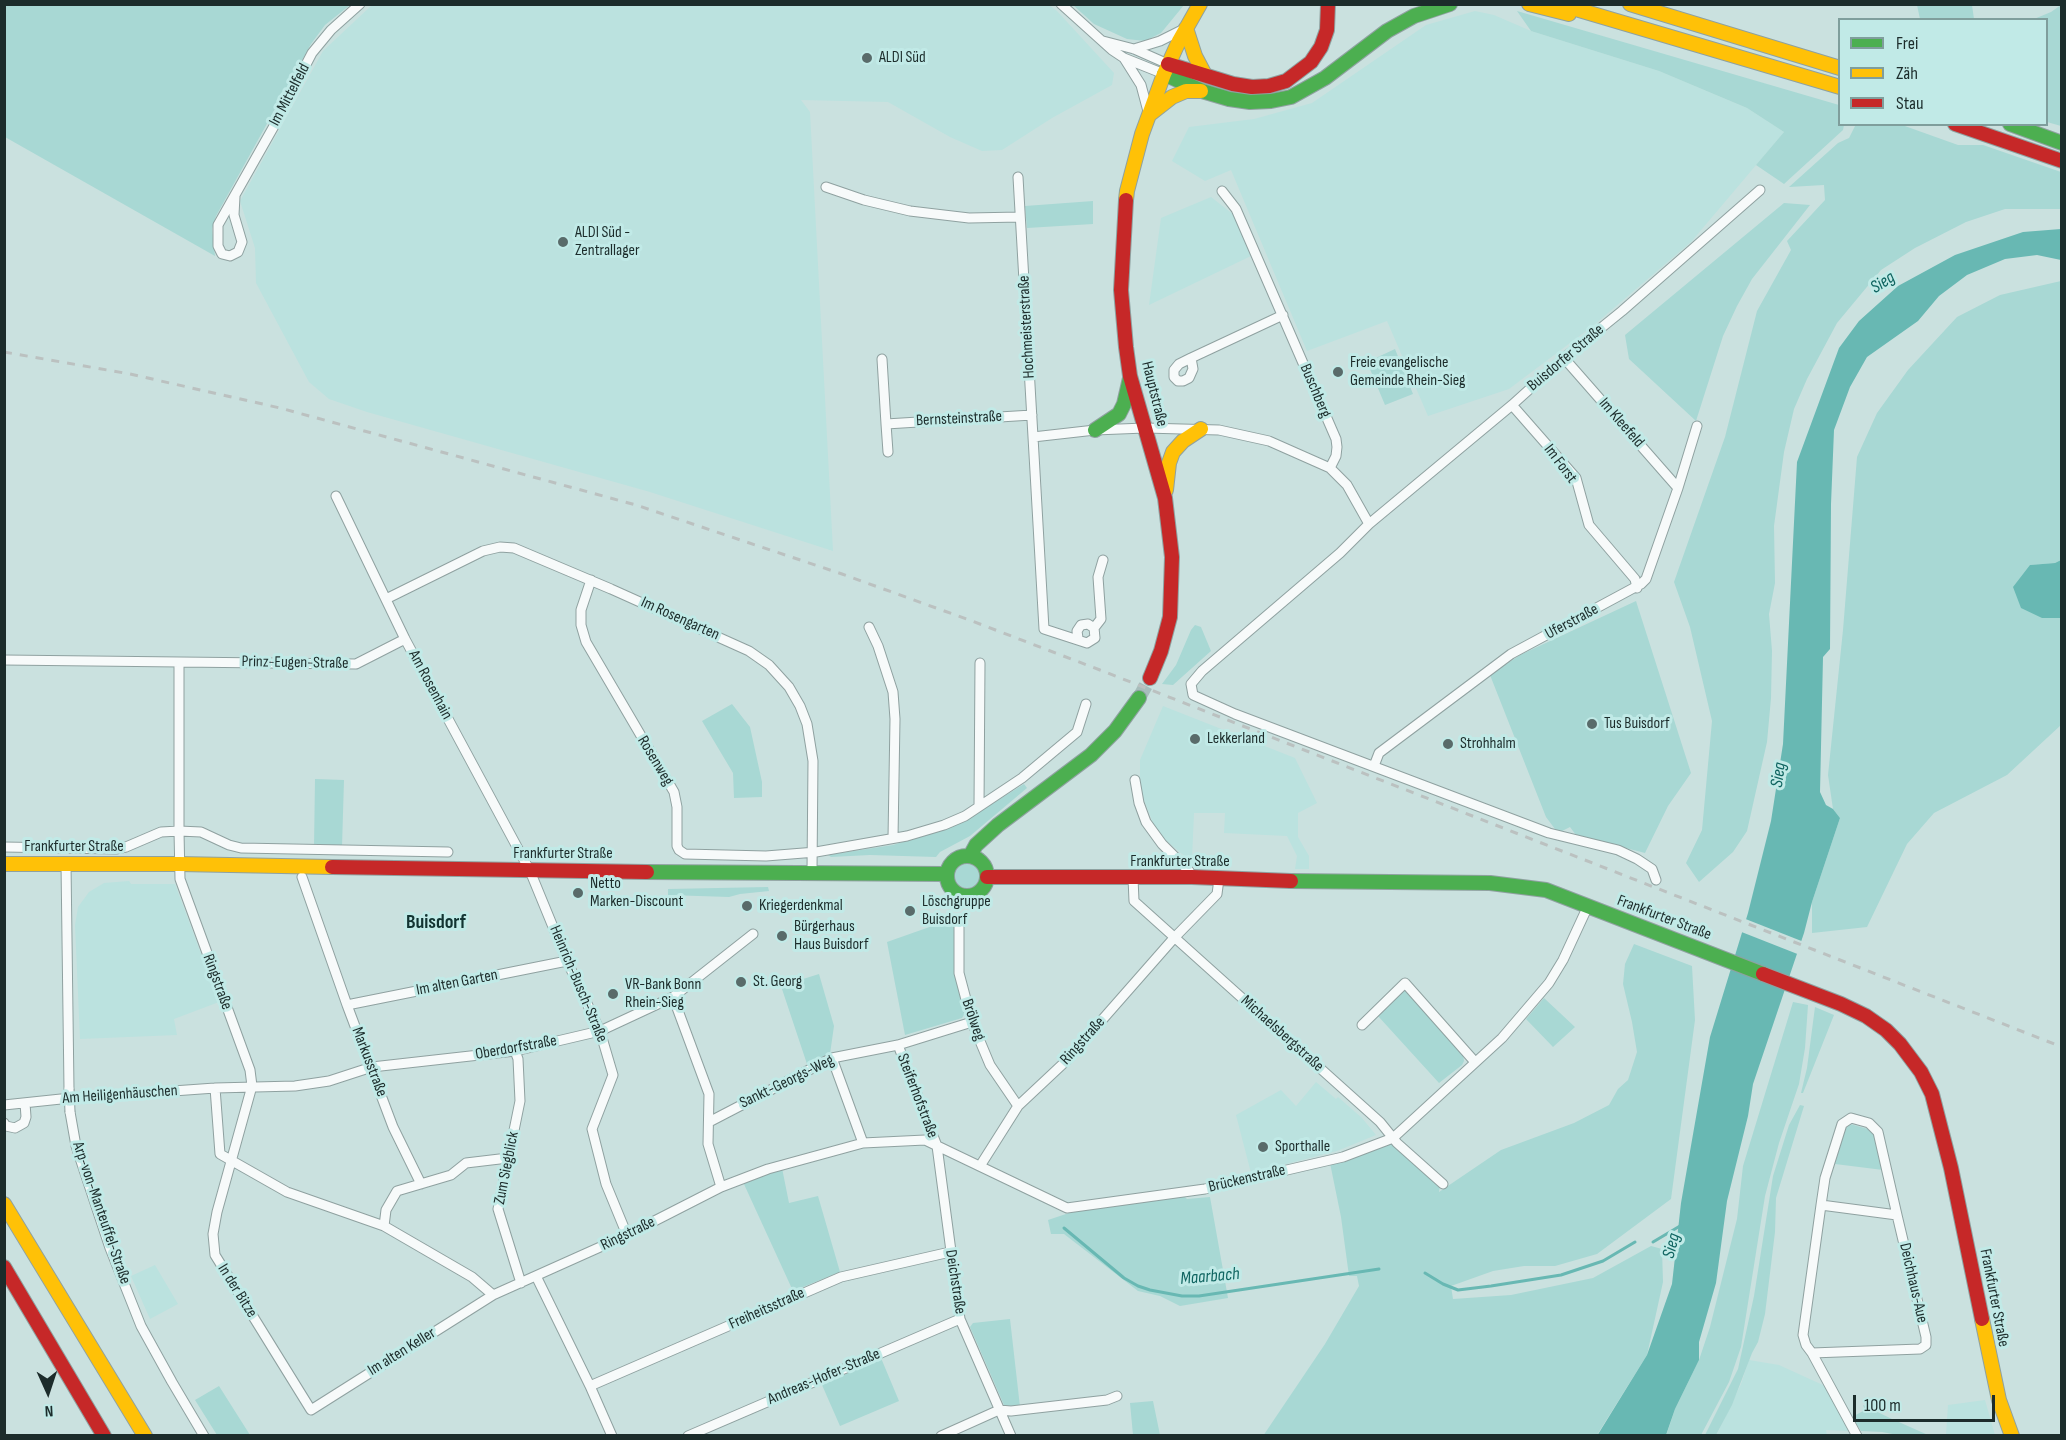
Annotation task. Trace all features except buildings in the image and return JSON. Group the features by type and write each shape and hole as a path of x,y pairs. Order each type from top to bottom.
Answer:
{"main road":[{"name":"Hauptstraße","path":"1150,678 1161,651 1170,617 1172,557 1165,498 1130,376 1126,347 1121,290 1127,191 1149,115 1166,69 1200,4"},
{"path":"1166,69 1205,75 1252,87 1269,86 1287,81 1311,62 1321,47 1327,30 1328,4"},
{"path":"1149,115 1172,97 1186,92 1202,91 1250,102 1271,102 1291,97 1325,78 1388,31 1414,16 1450,4"},
{"path":"1529,4 1586,18 1602,16"},
{"path":"1559,4 1838,87"},
{"path":"1630,4 1838,68"},
{"path":"1670,4 1716,30"},
{"path":"1186,28 1194,56 1205,75"},
{"path":"1166,69 1202,91"},
{"path":"1961,126 2061,161"},
{"path":"2016,126 2061,142"},
{"path":"1095,430 1119,414 1124,404 1130,376"},
{"path":"1165,498 1168,463 1173,452 1183,441 1201,429"},
{"path":"970,856 976,845 998,825 1090,755 1115,731 1139,698"},
{"path":"963,856 970,856 976,858 984,866 987,877 982,890 976,894 963,896 952,890 946,874 952,862 963,856"},
{"name":"Frankfurter Straße","path":"4,864 179,864 530,871 946,874"},
{"name":"Frankfurter Straße","path":"987,877 1192,877 1490,883 1529,886 1588,906 1866,1016 1886,1030 1900,1044 1921,1072 1932,1094 1951,1168 1997,1392 2012,1436"},
{"path":"4,1204 145,1436"},
{"path":"4,1267 104,1436"}],"street":[{"name":"Im Mittelfeld","path":"235,196 234,215 242,242 238,252 230,256 222,254 218,246 218,225 312,53 332,30 360,4"},
{"path":"1061,4 1124,58 1166,69"},
{"path":"1134,49 1160,41 1186,28"},
{"path":"1103,41 1134,49 1166,69"},
{"name":"Hauptstraße","path":"1124,58 1142,85 1149,115"},
{"name":"Hochmeisterstraße","path":"1018,177 1044,628"},
{"path":"826,187 864,200 910,211 969,218 1020,217"},
{"name":"Buisdorfer Straße","path":"1374,766 1212,704 1193,695 1191,684 1202,671 1340,553 1370,524 1622,311 1760,190"},
{"name":"Buschberg","path":"1222,191 1236,209 1336,439 1336,456 1330,468"},
{"path":"1191,358 1282,315"},
{"name":"Im Kleefeld","path":"1564,358 1678,488"},
{"path":"882,359 888,452"},
{"name":"Im Forst","path":"1512,405 1576,478 1589,525 1635,579 1637,588"},
{"name":"Bernsteinstraße","path":"886,424 1032,416"},
{"path":"1637,588 1646,579 1697,426"},
{"path":"1033,437 1095,430 1145,428 1201,429 1269,441 1330,468 1347,485 1370,524"},
{"name":"Am Rosenhain","path":"336,496 405,639 530,871"},
{"name":"Im Rosengarten","path":"386,599 483,551 500,547 514,548 749,651 769,665 789,687 800,705 807,724 812,744 812,872"},
{"path":"1034,633 1044,628 1078,638 1077,631 1081,625 1088,624 1094,628 1101,619 1098,577 1103,560"},
{"name":"Rosenweg","path":"591,580 581,610 581,625 586,642 674,792 677,807 677,846 685,854 766,856 812,852 907,836 944,825 965,816 1022,778 1077,732 1086,704"},
{"name":"Uferstraße","path":"1374,766 1379,753 1511,654 1637,588"},
{"path":"869,627 878,646 893,692 895,719 893,838"},
{"name":"Prinz-Eugen-Straße","path":"4,660 356,664 405,639"},
{"path":"179,662 179,864"},
{"path":"979,806 980,663"},
{"path":"1374,766 1549,833 1618,850 1652,869 1656,880"},
{"path":"1135,780 1139,803 1146,822 1162,844 1189,871 1192,877"},
{"name":"Frankfurter Straße","path":"4,847 116,849 135,844 161,832 179,831 201,832 241,848 448,852"},
{"name":"Arp-von-Manteuffel-Straße","path":"66,864 70,1112 79,1156 110,1248 141,1326 204,1436"},
{"name":"Ringstraße","path":"179,864 180,879 250,1070 252,1086 233,1160"},
{"name":"Heinrich-Busch-Straße","path":"530,871 567,961 600,1031 613,1076 592,1129 606,1184 627,1235"},
{"name":"Markusstraße","path":"302,877 393,1127 421,1184"},
{"name":"Michaelsbergstraße","path":"1133,878 1134,901 1380,1122 1393,1138 1443,1184"},
{"name":"Ringstraße","path":"493,1295 627,1235 722,1187 768,1169 863,1143 925,1140 980,1166 1018,1106 1066,1061 1174,938 1217,894 1219,879"},
{"name":"Brückenstraße","path":"980,1166 1067,1208 1205,1189 1343,1158 1393,1138 1502,1038 1549,983 1563,960 1588,906"},
{"name":"Brölweg","path":"959,923 958,973 972,1022 990,1065 1018,1106"},
{"name":"Oberdorfstraße","path":"252,1086 273,1088 329,1081 372,1067 515,1051 600,1031 673,997 753,934"},
{"name":"Im alten Garten","path":"347,1005 567,961"},
{"path":"1362,1026 1405,982 1475,1062"},
{"path":"673,997 709,1094 708,1144 722,1187"},
{"name":"Sankt-Georgs-Weg","path":"709,1122 832,1058 898,1045 972,1022"},
{"name":"Steiferhofstraße","path":"898,1045 937,1146"},
{"name":"Zum Siegblick","path":"515,1051 518,1059 520,1101 498,1209 521,1283"},
{"path":"832,1058 863,1143"},
{"name":"Am Heiligenhäuschen","path":"4,1105 252,1086"},
{"path":"215,1088 220,1154 287,1192 384,1226 472,1276 493,1295"},
{"path":"4,1124 15,1128 24,1123 25,1103"},
{"name":"Deichhaus-Aue","path":"1812,1353 1920,1349 1926,1345 1878,1132 1869,1123 1851,1118 1842,1124 1825,1178 1803,1335 1806,1345 1857,1436"},
{"name":"Deichstraße","path":"937,1146 960,1319 1011,1436"},
{"path":"384,1226 386,1210 397,1191 452,1175 466,1163 508,1158"},
{"name":"In der Bitze","path":"233,1160 217,1212 213,1234 215,1255 311,1410"},
{"path":"1821,1204 1897,1215"},
{"name":"Freiheitsstraße","path":"590,1386 841,1277 950,1252"},
{"path":"536,1276 612,1436"},
{"name":"Im alten Keller","path":"311,1410 493,1295"},
{"name":"Andreas-Hofer-Straße","path":"688,1436 960,1319"},
{"path":"941,1436 999,1410 1011,1411 1107,1400 1117,1396"}],"shaded area":[{"path":"5,5 350,5 325,25 311,44 216,216 212,229 215,256 5,137"},
{"path":"372,5 1049,5 1114,73 1112,85 1052,118 1002,150 982,151 950,137 888,102 801,100 810,112 833,551 650,492 367,412 329,399 309,382 256,283 255,248 240,201 323,51"},
{"path":"1073,5 1184,5 1161,33 1145,41 1127,39 1094,24"},
{"path":"1917,5 1972,5 1974,18 1920,18"},
{"path":"2061,5 2061,126 2048,122 2048,18 2036,18"},
{"path":"1475,11 1494,15 1531,31 1659,71 1747,108 1784,132 1691,242 1594,325 1509,389 1428,416 1387,321 1307,351 1231,170 1205,181 1172,161 1189,127 1254,119 1312,103 1426,25"},
{"path":"1517,11 1838,105 1838,126 1844,126 1843,130 1784,184 1756,165 1784,132 1747,108 1659,71 1531,31"},
{"path":"1855,126 1905,126 1958,145 1983,145 2061,172 2061,209 2005,209 1966,222 1915,248 1881,270 1837,323 1794,409 1784,452 1774,526 1775,583 1769,614 1772,651 1767,742 1747,831 1733,852 1699,882 1686,863 1702,830 1712,721 1690,627 1674,582 1725,437 1757,311 1791,250 1787,241 1825,200 1824,185 1789,187 1838,143 1849,138"},
{"path":"1211,197 1234,215 1251,256 1149,305 1161,218"},
{"path":"1093,201 1093,224 1027,228 1025,206"},
{"path":"1784,203 1810,205 1752,279 1737,306 1723,336 1696,421 1629,359 1625,335"},
{"path":"2061,281 2061,560 2055,563 2030,565 2042,618 2061,618 2061,725 2007,775 1934,813 1907,844 1867,927 1812,933 1812,902 1840,818 1833,809 1828,775 1857,457 1877,413 1908,370 1957,317 2000,295"},
{"path":"1395,349 1413,394 1385,405 1367,362"},
{"name":"Tus Buisdorf","path":"1636,601 1691,773 1668,806 1645,853 1576,835 1570,827 1558,833 1546,817 1490,675 1520,655"},
{"path":"1195,625 1201,627 1211,651 1173,685 1162,684 1176,665"},
{"path":"732,704 750,727 762,782 762,797 734,798 733,773 702,721"},
{"path":"1163,706 1295,758 1317,803 1298,813 1298,837 1309,856 1309,869 1295,869 1297,856 1287,836 1224,833 1225,813 1194,813 1192,860 1157,833 1140,790 1140,760"},
{"path":"315,779 344,780 342,847 314,847"},
{"path":"1024,784 1027,788 970,836 940,852 936,857 870,855 831,857 828,855 893,845 961,823"},
{"path":"967,864 975,868 979,876 975,884 967,888 959,884 955,876 959,868"},
{"path":"129,881 131,884 175,884 219,1002 174,1019 177,1035 80,1039 75,925 78,907 89,892 104,883"},
{"path":"768,887 769,891 729,897 668,895 668,889"},
{"path":"955,918 955,974 965,1013 962,1018 905,1035 887,942"},
{"path":"1634,944 1692,966 1695,1020 1671,1199 1597,1254 1555,1266 1524,1266 1493,1271 1451,1286 1453,1299 1511,1295 1593,1278 1651,1246 1662,1249 1663,1282 1647,1355 1597,1435 1263,1436 1325,1344 1359,1286 1357,1276 1349,1276 1341,1217 1330,1163 1393,1142 1440,1185 1439,1192 1501,1150 1574,1123 1609,1105 1618,1089 1628,1080 1637,1052 1623,984 1625,964"},
{"path":"819,974 834,1026 830,1054 808,1067 781,986"},
{"path":"1405,990 1463,1054 1462,1065 1439,1083 1378,1016"},
{"path":"1544,998 1575,1027 1553,1047 1526,1019"},
{"path":"1793,1002 1808,1005 1805,1048 1799,1084 1779,1143 1765,1196 1741,1347 1729,1382 1701,1435 1666,1436 1675,1409 1699,1360 1710,1327 1737,1219 1743,1166"},
{"path":"1815,1007 1834,1015 1803,1093 1801,1093 1807,1068"},
{"path":"1316,1082 1362,1118 1376,1135 1337,1151 1251,1173 1236,1115 1281,1090 1296,1106"},
{"path":"1800,1105 1804,1106 1776,1198 1775,1232 1765,1314 1758,1342 1732,1405 1716,1435 1705,1435 1738,1369 1754,1296 1773,1176 1789,1125"},
{"path":"1850,1124 1873,1132 1883,1170 1835,1164 1845,1129"},
{"path":"782,1168 789,1203 818,1196 840,1272 793,1291 743,1182"},
{"path":"1184,1196 1187,1199 1210,1197 1228,1298 1180,1306 1160,1296 1138,1291 1064,1234 1051,1234 1048,1220 1072,1212"},
{"path":"155,1265 178,1304 150,1319 131,1276"},
{"path":"1010,1319 1020,1407 1010,1408 1004,1405 970,1327 973,1323"},
{"path":"881,1358 899,1401 840,1426 822,1385"},
{"path":"1749,1360 1779,1365 1825,1386 1850,1431 1826,1430 1827,1436 1716,1436 1741,1384"},
{"path":"219,1386 250,1435 217,1435 195,1400"},
{"path":"1985,1400 1995,1435 1946,1435 1948,1405"},
{"path":"1153,1401 1160,1435 1133,1435 1130,1403"},
{"path":"1863,1405 1928,1435 1861,1431 1852,1417 1865,1410"}],"water":[{"name":"Sieg","path":"2061,229 2061,260 2037,255 2005,259 1967,275 1939,296 1918,321 1867,357 1850,387 1834,430 1830,649 1823,657 1820,792 1826,805 1833,809 1840,818 1753,1084 1748,1116 1727,1201 1716,1283 1699,1342 1699,1360 1675,1409 1666,1435 1597,1436 1647,1355 1672,1284 1681,1203 1710,1037 1748,913 1771,821 1783,744 1797,462 1839,348 1859,321 1898,286 1955,255 2023,232"},
{"path":"2061,560 2061,618 2042,618 2021,608 2013,587 2030,565 2055,563"}],"pier":[{"path":"1743,918 1804,942 1800,955 1739,931"}],"waterway":[{"name":"Maarbach","path":"1653,1242 1680,1226"},
{"name":"Maarbach","path":"1064,1228 1124,1278 1150,1290 1182,1296 1199,1296 1379,1269"},
{"name":"Maarbach","path":"1425,1273 1458,1290 1491,1286 1561,1275 1603,1261 1635,1242"}],"tunnel":[{"path":"1139,698 1150,678"}],"railway":[{"path":"4,352 130,374 280,408 636,505 842,574 1100,670 2062,1047"}],"traffic: fast":[{"path":"1164,74 1202,91 1229,99 1250,102 1291,97 1325,78 1387,31 1414,16 1450,4"},
{"path":"2015,126 2062,143"},
{"path":"1095,430 1119,414 1124,404 1130,378"},
{"path":"970,856 976,845 998,825 1091,755 1115,731 1139,698"},
{"path":"967,856 975,857 981,862 986,868 987,876 986,884 981,890 975,895 967,896 959,895 953,890 948,884 947,876 948,868 953,862 959,857 967,856"},
{"path":"647,872 946,874"},
{"path":"1291,881 1490,883 1546,890 1763,974"}],"traffic: slow":[{"path":"1126,200 1142,134 1164,74 1200,4"},
{"path":"1529,4 1569,14"},
{"path":"1559,4 1838,86"},
{"path":"1630,4 1838,67"},
{"path":"1186,28 1195,56 1205,75"},
{"path":"1149,115 1172,97 1186,91 1201,91"},
{"path":"1166,490 1169,463 1173,452 1183,441 1201,429"},
{"path":"4,864 332,867"},
{"path":"4,1204 145,1436"},
{"path":"1982,1319 1999,1400 2012,1436"}],"traffic: jam":[{"path":"1168,64 1233,84 1252,87 1269,86 1286,81 1311,62 1321,47 1327,30 1328,4"},
{"path":"1961,126 2062,161"},
{"path":"1126,200 1121,290 1126,347 1130,376 1165,498 1172,557 1170,617 1161,651 1150,678"},
{"path":"332,867 647,872"},
{"path":"987,877 1192,877 1291,881"},
{"path":"1763,974 1866,1016 1886,1030 1900,1044 1921,1072 1932,1094 1951,1168 1982,1319"},
{"path":"4,1267 104,1436"}],"place":[{"name":"ALDI Süd","path":"867,58"},
{"name":"ALDI Süd - Zentrallager","path":"563,242"},
{"name":"Freie evangelische Gemeinde Rhein-Sieg","path":"1338,372"},
{"name":"Tus Buisdorf","path":"1592,724"},
{"name":"Lekkerland","path":"1195,739"},
{"name":"Strohhalm","path":"1448,744"},
{"name":"Netto Marken-Discount","path":"578,893"},
{"name":"Kriegerdenkmal","path":"747,906"},
{"name":"Löschgruppe Buisdorf","path":"910,911"},
{"name":"Bürgerhaus Haus Buisdorf","path":"782,936"},
{"name":"St. Georg","path":"741,982"},
{"name":"VR-Bank Bonn Rhein-Sieg","path":"613,994"},
{"name":"Sporthalle","path":"1263,1147"}],"district":[{"name":"Buisdorf","path":"436,923"}]}
